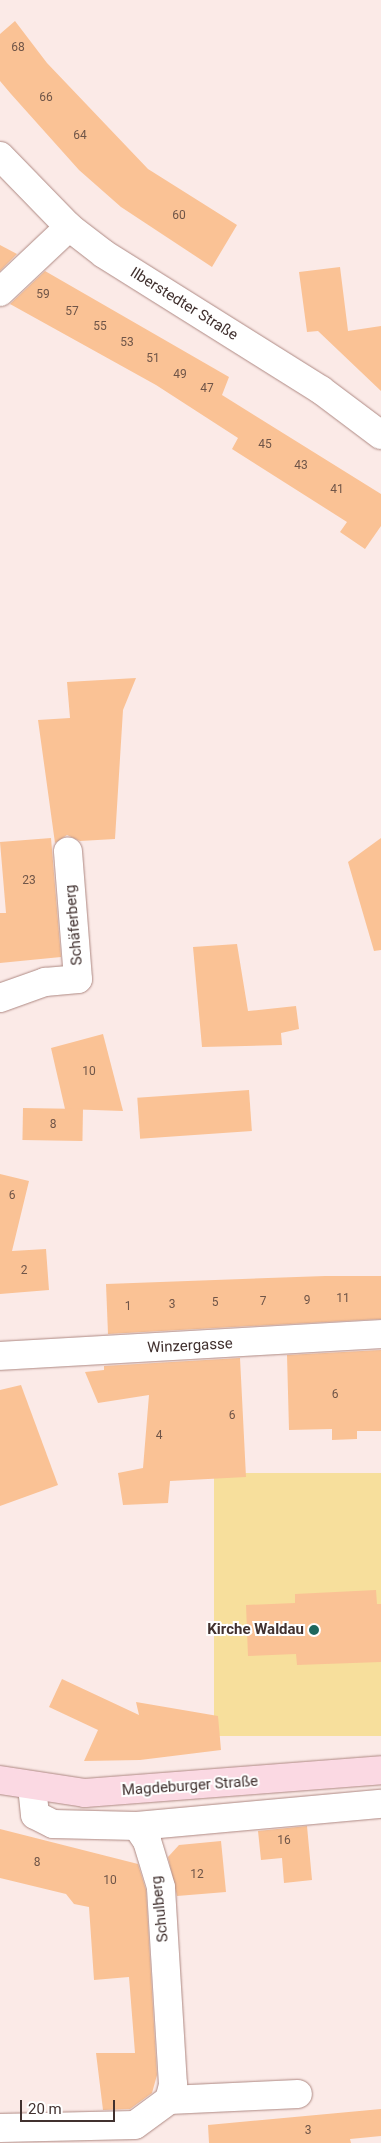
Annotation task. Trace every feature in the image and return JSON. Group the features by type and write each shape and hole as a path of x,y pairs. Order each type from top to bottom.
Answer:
{"main road":[{"name":"Magdeburger Straße","path":"0,1780 85,1793 381,1770"}],"street":[{"name":"Ilberstedter Straße","path":"0,156 69,227 153,286 321,390 381,435"},
{"path":"0,292 69,227"},
{"name":"Schäferberg","path":"0,998 45,982 78,979 68,851"},
{"name":"Winzergasse","path":"0,1356 381,1334"},
{"path":"32,1786 35,1816 54,1824 137,1826 381,1804"},
{"name":"Schulberg","path":"137,1826 152,1854 161,1887 173,2085 169,2100"},
{"path":"0,2128 135,2125 169,2100 298,2094"}],"shaded area":[{"path":"214,1473 381,1473 381,1736 214,1736"}],"building":[{"path":"15,21 47,63 148,169 237,225 212,267 121,207 79,170 0,81 0,34"},
{"path":"0,245 17,254 0,271"},
{"path":"340,267 348,331 381,326 381,391 318,331 307,332 299,272"},
{"path":"45,271 229,377 222,395 381,494 381,526 365,549 340,532 347,522 232,449 238,438 156,385 10,304"},
{"path":"136,678 123,710 115,839 80,841 67,835 55,843 38,720 70,718 67,682"},
{"path":"51,838 61,957 0,963 0,913 6,913 0,842"},
{"path":"381,838 381,950 374,951 348,862"},
{"path":"237,944 248,1011 296,1006 299,1029 281,1033 282,1045 202,1047 193,947"},
{"path":"103,1034 123,1111 65,1109 51,1048"},
{"path":"249,1090 252,1131 140,1139 137,1098"},
{"path":"23,1108 83,1109 82,1141 22,1140"},
{"path":"0,1174 29,1181 12,1251 46,1249 49,1290 0,1294"},
{"path":"325,1276 381,1276 381,1319 108,1334 106,1284"},
{"path":"381,1350 381,1431 357,1431 357,1439 332,1440 332,1429 289,1430 287,1355"},
{"path":"240,1358 246,1477 170,1481 168,1503 123,1505 118,1473 143,1468 149,1395 98,1403 85,1372 104,1370 104,1366"},
{"path":"21,1385 58,1485 0,1506 0,1390"},
{"name":"Kirche Waldau","path":"376,1590 377,1604 381,1604 381,1662 297,1665 296,1654 248,1656 246,1605 295,1603 295,1594"},
{"path":"62,1679 139,1715 136,1702 218,1716 221,1750 140,1760 84,1761 98,1730 49,1707"},
{"path":"307,1826 312,1880 284,1883 282,1858 261,1860 258,1831"},
{"path":"0,1829 138,1864 146,1890 157,2075 152,2093 130,2109 103,2110 96,2053 135,2053 129,1977 94,1980 89,1907 74,1904 66,1894 0,1878"},
{"path":"221,1841 226,1892 177,1896 168,1857 179,1845"},
{"path":"381,2109 381,2136 350,2139 351,2143 209,2143 208,2125"}],"place":[{"name":"Kirche Waldau","path":"314,1630"}]}
